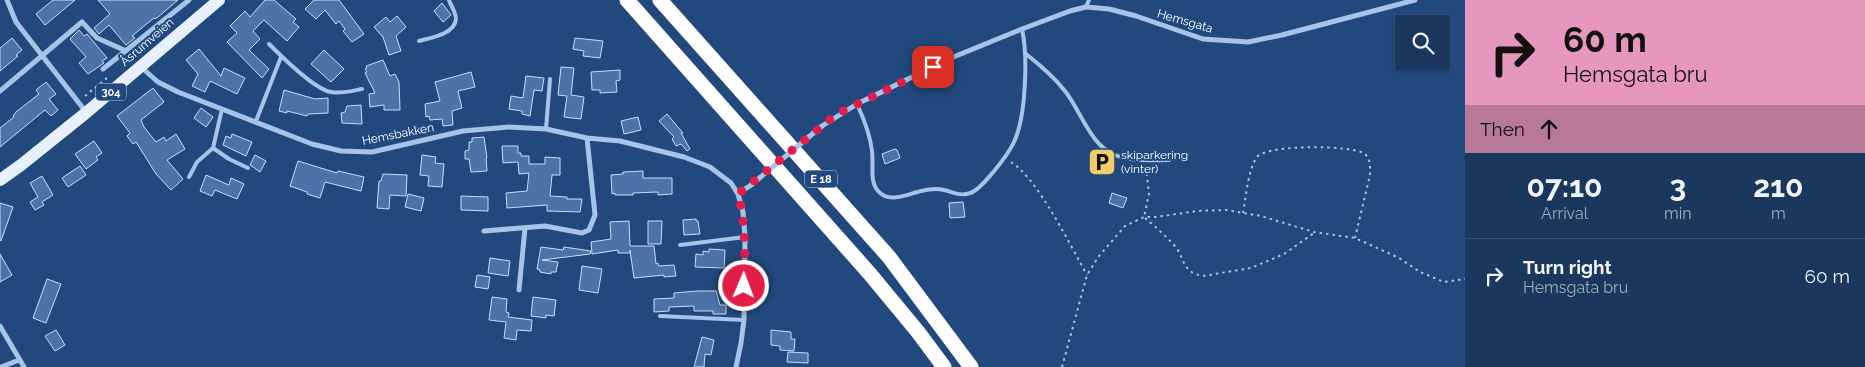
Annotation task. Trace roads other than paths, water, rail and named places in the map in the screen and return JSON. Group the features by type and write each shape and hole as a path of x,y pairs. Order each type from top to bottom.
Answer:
{"highway":[{"name":"E 18","path":"628,0 870,274 944,367"},
{"name":"E 18","path":"660,0 889,257 971,367"}],"main road":[{"name":"Åsrumveien","path":"0,180 87,112 219,0"}],"street":[{"path":"7,0 16,22 87,112"},
{"path":"103,69 124,50 189,0"},
{"name":"Hemsgata","path":"738,194 822,126 857,104 951,58 1070,11 1086,8 1108,9 1136,16 1203,39 1248,42 1282,35 1415,0"},
{"path":"0,91 82,22 97,38 124,50"},
{"name":"Hemsbakken","path":"141,66 146,73 158,82 222,109 325,148 372,152 464,131 509,127 546,129 587,138 620,141 699,161 721,174 731,183 738,194 743,212 745,236 744,320 736,367"},
{"path":"484,231 546,226 582,233 589,230 596,216 587,138"},
{"path":"519,290 525,228"},
{"path":"0,326 24,367"},
{"path":"1,367 19,360"}],"lane":[{"path":"419,41 448,32 454,26 456,21 455,15 449,0"},
{"path":"1086,8 1090,0"},
{"path":"857,104 869,135 872,152 873,182 877,190 888,197 894,198 931,189 944,189 955,194 973,192 1005,158 1019,131 1025,82 1026,54 1022,29"},
{"path":"269,44 314,83 328,91 342,92 362,89"},
{"path":"1026,54 1065,91 1080,111 1090,132 1100,144 1113,154 1125,158 1169,160"},
{"path":"256,121 282,57"},
{"path":"546,129 550,79"},
{"path":"189,177 197,162 213,148 222,109"},
{"path":"213,148 229,159 248,168"},
{"path":"680,245 745,236"},
{"path":"660,316 744,320"}],"place":[{"name":"skiparkering (vinter)","path":"1102,162"}]}
